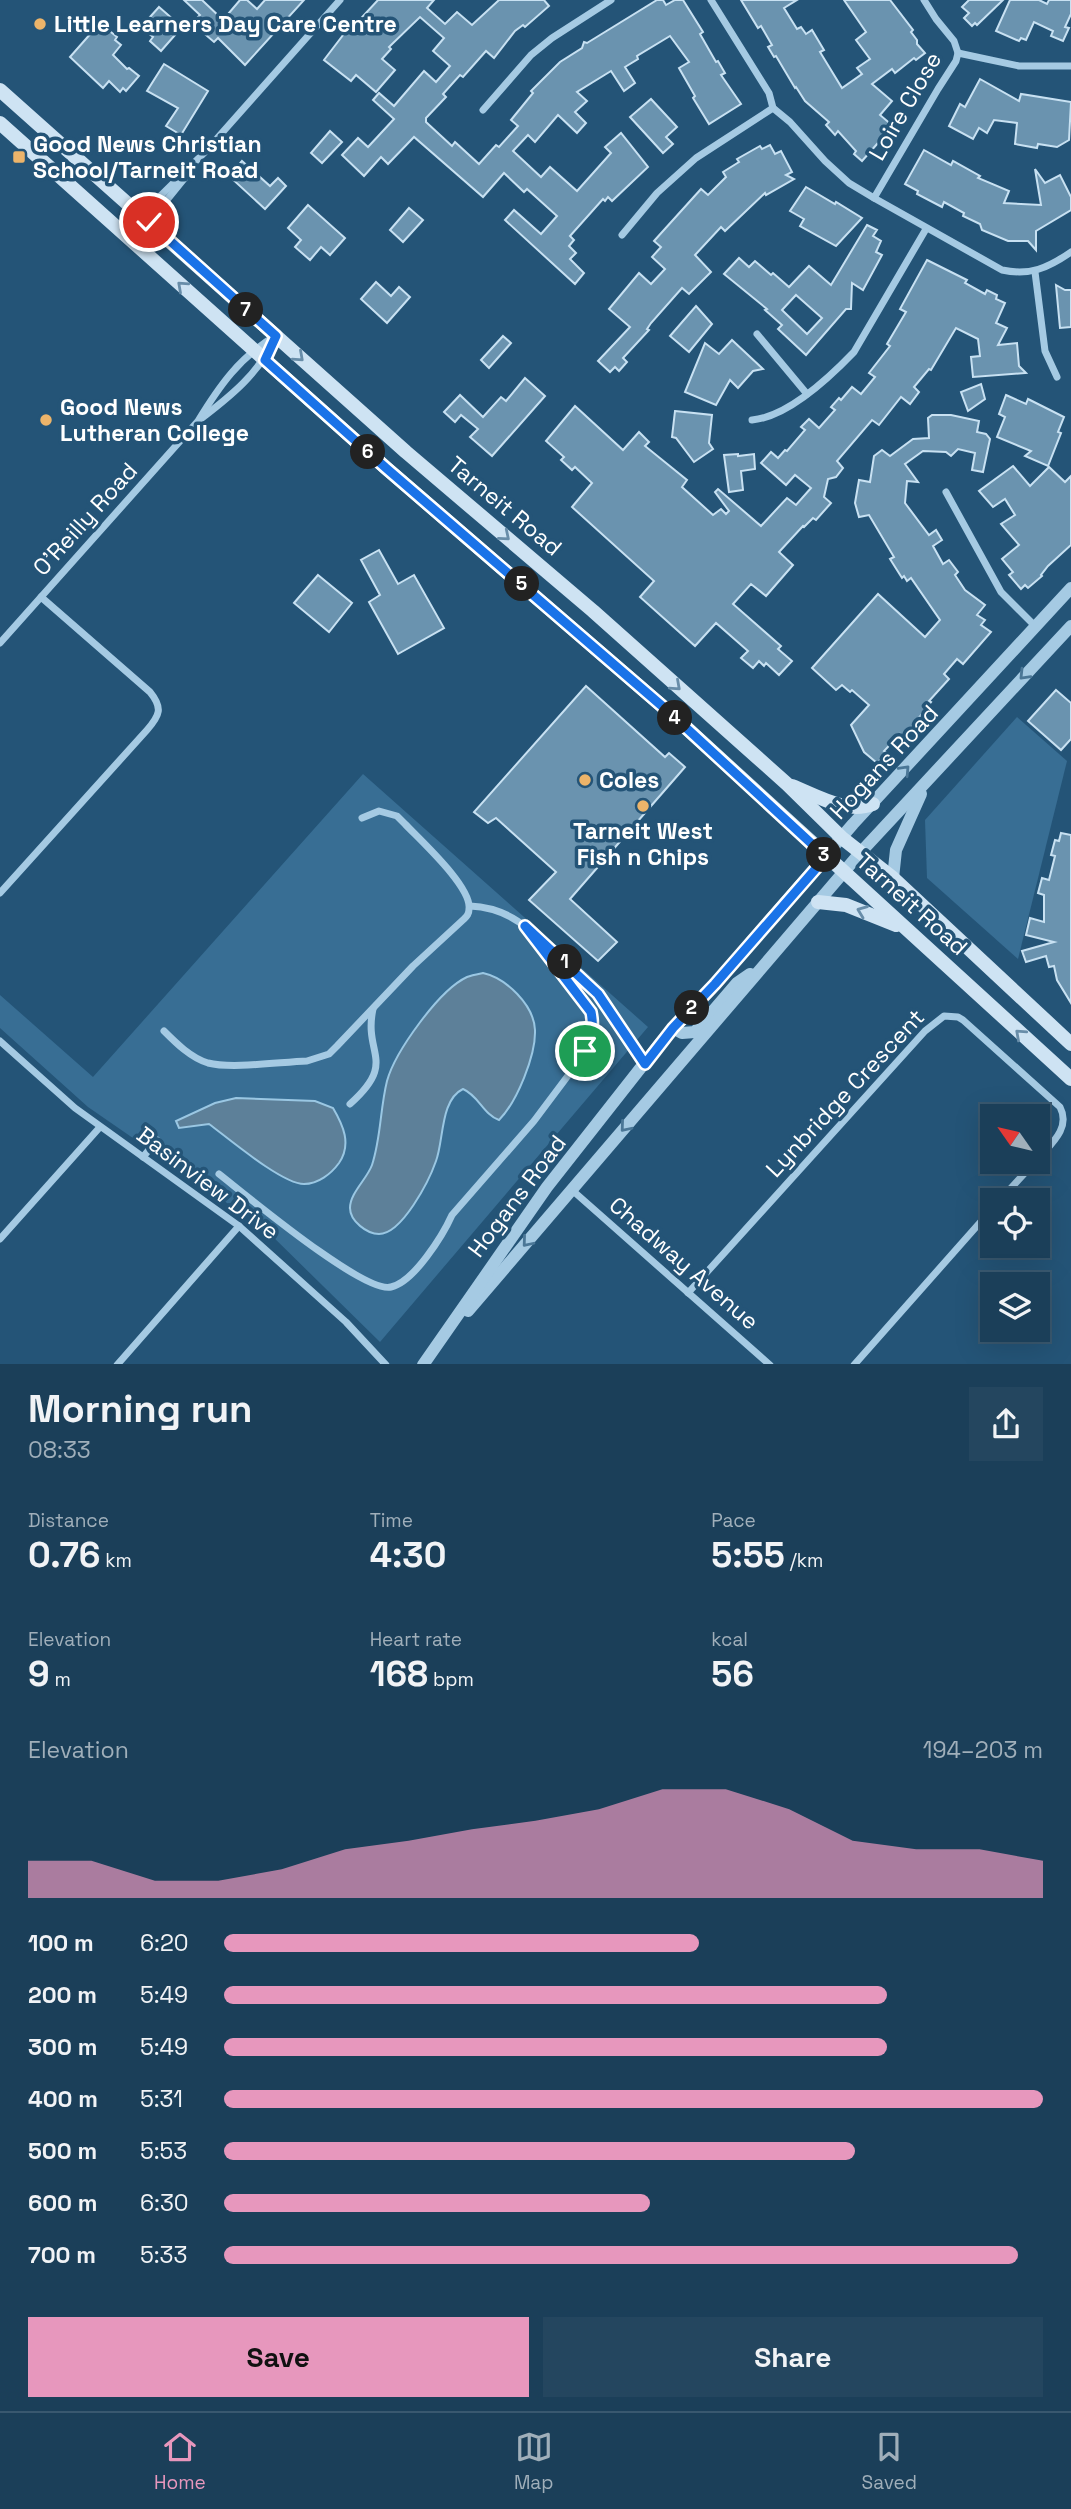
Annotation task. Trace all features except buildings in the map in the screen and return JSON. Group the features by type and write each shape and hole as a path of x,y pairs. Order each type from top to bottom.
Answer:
{"main road":[{"name":"Tarneit Road","path":"0,90 406,452 553,576 787,784 842,838 893,878 1071,1044"},
{"name":"Tarneit Road","path":"0,123 386,468 669,712 1071,1079"},
{"path":"787,784 856,808 873,804"},
{"path":"818,902 845,905 904,928"}],"street":[{"path":"128,238 340,0"},
{"path":"483,110 541,46 611,0"},
{"path":"711,0 760,77 773,108 849,183 1002,270 1035,272 1049,267 1071,252"},
{"name":"Loire Close","path":"874,198 952,70 958,53 954,41 924,0"},
{"path":"958,53 1019,66 1071,66"},
{"path":"622,235 657,193 696,158 773,108"},
{"path":"752,420 778,414 807,394 854,352 926,229"},
{"path":"1035,272 1045,351 1056,377"},
{"path":"757,334 807,394"},
{"name":"O'Reilly Road","path":"0,643 198,421 218,390 253,349 276,336"},
{"name":"O'Reilly Road","path":"198,421 229,398 265,360 276,336"},
{"path":"946,492 1001,592 1036,627"},
{"name":"Hogans Road","path":"423,1364 547,1188 673,1028 715,984 842,838 1071,588"},
{"path":"0,893 147,730 159,711 150,692 41,597"},
{"name":"Hogans Road","path":"423,1364 860,853 1071,626"},
{"path":"893,878 897,850 925,784"},
{"path":"164,1031 184,1049 206,1063 222,1065 307,1061 329,1054 413,966 464,919 470,906 453,875 397,816 379,811 362,818"},
{"path":"470,906 486,907 525,926 598,994 645,1064"},
{"path":"219,1174 317,1249 366,1282 380,1288 392,1287 404,1281 444,1234 452,1215 534,1121 573,1069 592,1038 591,1012 525,926"},
{"path":"673,1028 682,1033 695,1032 737,983 769,960"},
{"path":"350,1104 366,1088 375,1072 376,1053 371,1019 373,1008"},
{"name":"Lynbridge Crescent","path":"688,1293 925,1031 944,1016 963,1020 1060,1107 1066,1119 1064,1126 1050,1143"},
{"name":"Basinview Drive","path":"0,1041 100,1127 239,1226 346,1322 386,1364"},
{"path":"0,1239 100,1127"},
{"path":"144,1157 157,1140"},
{"path":"572,1190 574,1155"},
{"name":"Lynbridge Crescent","path":"1011,1188 1023,1174"},
{"name":"Chadway Avenue","path":"572,1190 770,1364"},
{"path":"854,1364 980,1222"},
{"path":"117,1364 239,1226"}],"shaded area":[{"path":"1017,717 1067,761 1018,959 927,878 925,820"},
{"path":"363,774 648,1027 380,1342 266,1230 88,1107 0,1028 0,995 93,1077"},
{"path":"483,973 509,987 530,1011 535,1030 524,1078 499,1120 489,1114 468,1092 463,1089 456,1094 446,1111 436,1161 414,1205 388,1232 369,1232 353,1218 350,1208 356,1191 372,1165 387,1081 392,1069 408,1039 431,1008 456,984 467,977"},
{"path":"236,1098 315,1101 333,1108 345,1135 345,1149 339,1163 319,1180 309,1184 294,1182 269,1169 209,1124 179,1128 176,1121 215,1103"}],"place":[{"name":"Little Learners Day Care Centre","path":"40,24"},
{"name":"Good News Christian School/Tarneit Road","path":"19,157"},
{"name":"Good News Lutheran College","path":"46,420"},
{"name":"Coles","path":"585,780"},
{"name":"Tarneit West Fish n Chips","path":"643,806"}],"route":[{"path":"149,222 276,336 265,360 669,712 826,857 673,1028 645,1064 598,994 525,926 591,1012 592,1038 585,1051"}]}
